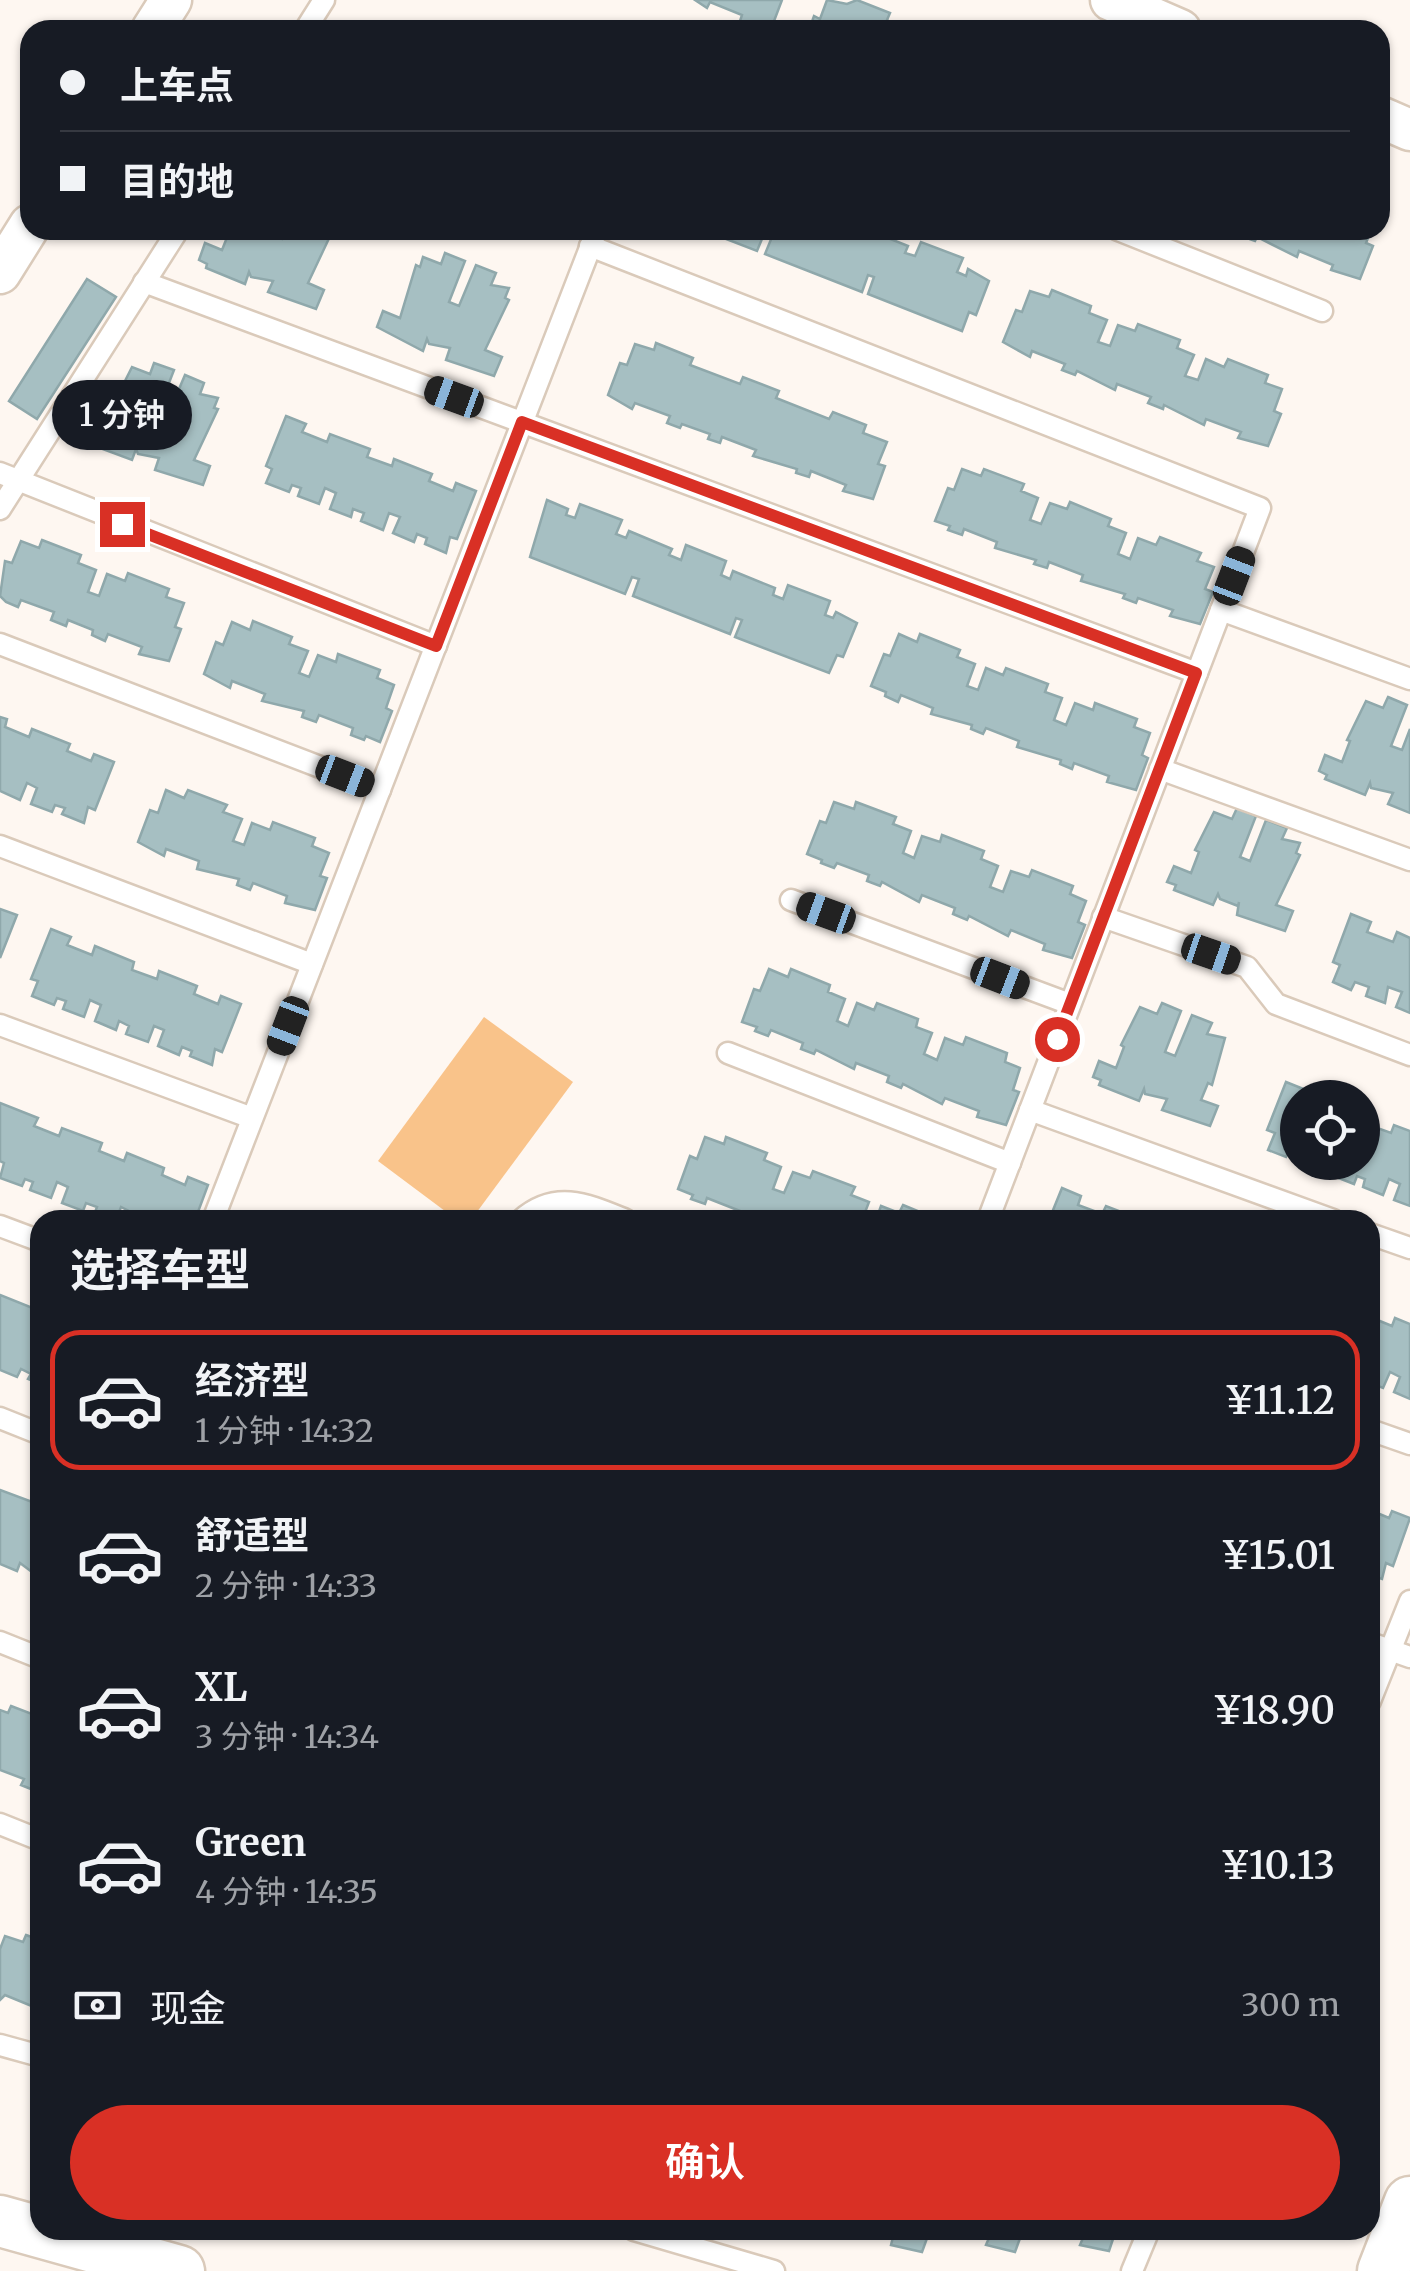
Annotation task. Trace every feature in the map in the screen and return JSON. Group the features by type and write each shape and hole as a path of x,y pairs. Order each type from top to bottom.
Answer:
{"street":[{"path":"1110,0 1157,20"},
{"path":"0,273 21,240"},
{"path":"1383,2271 1410,2202"},
{"path":"0,2221 30,2229"},
{"path":"68,2240 179,2271"}],"lane":[{"path":"0,509 8,478 171,240"},
{"path":"217,1210 592,240"},
{"path":"598,240 1260,508 992,1210"},
{"path":"1143,240 1322,311"},
{"path":"144,282 1196,673"},
{"path":"8,478 436,646"},
{"path":"1221,610 1410,679"},
{"path":"0,644 380,790"},
{"path":"1160,770 1410,860"},
{"path":"0,846 312,964"},
{"path":"791,900 1070,1004"},
{"path":"1103,918 1247,967 1276,1004 1410,1055"},
{"path":"0,1025 252,1118"},
{"path":"728,1054 1010,1164"},
{"path":"1030,1110 1305,1210"},
{"path":"535,1210 575,1201 599,1210"},
{"path":"0,1226 30,1238"},
{"path":"1380,1238 1410,1248"},
{"path":"0,1418 30,1430"},
{"path":"1380,1434 1410,1444"},
{"path":"1380,1685 1400,1654 1410,1601"},
{"path":"0,1642 30,1654"},
{"path":"0,1824 30,1836"},
{"path":"0,2045 30,2053"},
{"path":"668,2240 774,2271"},
{"path":"1132,2271 1145,2240"}],"shaded area":[{"path":"484,1017 573,1082 478,1210 444,1210 378,1161"}],"building":[{"path":"695,0 782,0 774,20 740,20 742,15 710,2 707,8"},
{"path":"827,0 847,4 857,0 890,13 887,20 813,20 814,16 820,19"},
{"path":"226,240 328,240 308,283 324,290 316,309 268,292 273,281 251,277 249,272 245,284 206,268 207,264 199,260 205,243 222,250"},
{"path":"729,240 762,240 757,251"},
{"path":"771,240 893,240 908,246 905,253 915,256 921,242 963,258 957,272 966,276 968,269 989,281 976,315 969,312 962,331 868,294 874,277 868,275 862,292 765,254"},
{"path":"1263,240 1367,240 1373,246 1360,279 1331,270 1333,265 1299,251 1297,257"},
{"path":"445,253 465,261 449,302 459,306 476,265 496,273 491,285 509,288 505,298 509,300 485,350 502,357 494,376 446,360 450,348 429,344 427,339 423,351 377,327 383,311 400,318 416,265 420,267 423,257 441,264"},
{"path":"87,279 116,297 37,419 9,401"},
{"path":"1052,290 1091,306 1089,313 1107,320 1098,342 1110,346 1118,325 1135,331 1138,324 1180,340 1177,348 1194,355 1185,376 1198,380 1206,359 1224,367 1228,359 1268,375 1265,383 1282,389 1274,411 1281,414 1268,446 1238,438 1241,432 1206,419 1204,425 1164,405 1163,409 1148,403 1151,397 1117,384 1115,390 1077,371 1075,375 1062,370 1065,364 1032,351 1030,357 1003,342 1016,310 1022,312 1030,291 1049,297"},
{"path":"656,343 693,358 690,365 740,384 743,377 779,391 776,398 829,419 833,412 866,425 863,433 887,442 878,464 885,466 873,499 843,491 846,485 811,471 809,477 796,473 797,469 753,456 756,450 722,437 720,443 708,439 710,434 667,423 670,416 635,403 632,409 608,395 620,363 627,365 635,344 654,350"},
{"path":"154,363 174,370 158,411 168,415 185,375 204,383 200,394 218,398 214,408 218,409 194,460 210,466 203,485 155,470 159,458 138,454 136,449 132,460 92,445 94,440 86,437 92,421 109,427 117,407 113,405 132,367 150,374"},
{"path":"286,416 306,424 302,432 327,442 330,434 370,449 367,457 392,466 394,459 432,474 429,481 453,491 456,483 476,491 457,539 450,537 446,553 425,544 427,538 417,534 414,542 393,533 400,517 389,513 383,530 361,521 364,513 353,509 351,517 330,509 336,493 325,488 319,504 298,496 301,488 292,485 289,492 266,483 272,469 266,466"},
{"path":"962,469 981,476 984,469 1024,484 1021,491 1038,498 1030,520 1041,524 1050,503 1067,509 1070,502 1111,519 1108,526 1126,533 1118,554 1130,559 1138,538 1156,545 1160,537 1201,553 1197,561 1214,567 1205,589 1213,592 1200,624 1170,616 1173,610 1138,598 1136,603 1123,598 1125,594 1081,581 1083,575 1049,562 1047,568 1034,564 1036,560 995,548 997,542 964,529 962,535 948,530 950,526 935,521 948,488 954,490"},
{"path":"547,500 568,509 566,515 575,518 580,504 622,520 616,534 626,538 629,531 672,549 669,555 681,560 686,545 726,561 721,575 730,579 733,571 775,588 773,595 783,599 788,585 830,601 825,615 833,618 836,612 857,623 843,657 837,655 829,673 735,637 742,620 736,618 730,634 633,596 639,579 632,577 625,594 530,557"},
{"path":"42,540 81,555 78,563 96,570 88,592 99,596 107,574 125,581 128,573 169,589 166,597 184,603 175,627 181,629 169,661 139,654 142,647 108,634 105,641 92,635 93,630 68,620 66,626 51,620 54,612 21,600 18,607 6,602 0,596 5,561 12,563 21,541 39,548"},
{"path":"253,621 292,637 289,644 308,651 299,673 309,677 318,655 336,662 338,654 380,670 377,678 394,685 386,708 392,711 380,742 351,735 353,728 319,715 316,722 302,717 304,711 262,701 265,694 232,681 230,688 204,674 216,642 223,645 232,622 250,630"},
{"path":"899,634 917,642 920,634 960,650 957,657 975,664 967,686 978,690 986,668 1003,675 1006,668 1048,684 1045,692 1062,698 1054,720 1066,725 1075,703 1093,710 1095,703 1137,719 1134,727 1150,733 1142,755 1148,758 1136,790 1107,782 1109,776 1074,763 1072,769 1060,764 1061,760 1017,747 1019,741 986,728 983,734 971,729 972,725 931,714 933,708 901,695 898,702 885,696 886,692 871,686 884,654 890,656"},
{"path":"1388,697 1407,705 1391,746 1402,750 1410,729 1410,813 1388,804 1393,793 1371,788 1370,783 1365,795 1325,779 1327,775 1319,771 1325,755 1342,762 1350,741 1347,740 1366,701 1383,708"},
{"path":"0,717 7,719 5,727 29,737 32,729 70,744 67,751 91,761 94,754 114,762 95,810 88,807 84,823 62,814 65,808 55,805 52,812 31,804 37,788 27,783 20,800 0,791"},
{"path":"166,790 184,798 188,790 227,805 223,812 242,819 233,841 244,845 252,823 270,830 273,822 315,838 312,846 329,853 320,876 327,878 315,910 285,903 287,896 253,883 250,890 237,885 239,879 197,869 199,861 166,849 164,856 138,842 150,810 158,813"},
{"path":"834,802 854,809 856,802 896,817 893,824 911,831 903,853 914,858 922,836 940,842 942,835 984,851 981,859 998,866 990,887 1003,892 1011,871 1029,877 1032,870 1073,886 1070,894 1086,901 1078,922 1085,925 1072,958 1043,950 1045,944 1011,930 1008,936 969,916 967,920 953,914 955,908 922,895 919,902 882,882 880,886 867,881 869,875 837,863 834,868 807,854 820,821 826,823"},
{"path":"1237,808 1256,816 1240,857 1250,861 1266,820 1287,828 1282,839 1300,843 1296,853 1300,855 1276,905 1293,911 1285,931 1237,915 1239,902 1238,906 1220,899 1218,894 1213,905 1174,890 1176,885 1167,882 1174,866 1191,873 1199,852 1195,850 1214,812 1232,819"},
{"path":"0,909 17,915 0,958"},
{"path":"1351,914 1371,922 1367,932 1393,942 1397,932 1410,938 1410,1013 1396,1007 1402,992 1388,987 1385,1003 1366,996 1369,987 1355,982 1351,990 1333,982 1340,965 1333,962"},
{"path":"51,929 71,937 67,945 92,955 95,946 134,962 132,970 157,979 159,971 197,986 194,994 218,1004 221,996 241,1004 222,1052 215,1049 212,1065 190,1056 192,1051 182,1047 179,1055 158,1046 164,1030 154,1026 148,1042 126,1034 129,1026 119,1021 116,1030 95,1021 101,1005 90,1000 84,1017 63,1009 66,1001 57,998 54,1005 32,996 38,981 31,979"},
{"path":"769,969 788,977 791,969 830,985 828,992 845,999 837,1021 848,1026 857,1003 874,1010 877,1003 918,1019 916,1027 932,1033 924,1054 937,1060 945,1038 963,1045 966,1037 1007,1053 1005,1062 1020,1068 1013,1090 1019,1092 1006,1125 977,1117 979,1111 945,1098 942,1104 903,1084 901,1088 887,1082 889,1076 856,1063 854,1069 816,1050 814,1054 801,1049 803,1043 771,1030 768,1036 755,1031 757,1027 742,1022 754,989 760,991"},
{"path":"1162,1003 1181,1011 1165,1052 1175,1056 1192,1015 1212,1023 1207,1034 1225,1038 1212,1085 1208,1083 1201,1100 1218,1106 1210,1126 1162,1110 1167,1099 1145,1094 1144,1089 1139,1101 1099,1085 1101,1080 1093,1077 1099,1061 1116,1068 1124,1047 1121,1045 1140,1007 1157,1014"},
{"path":"1280,1097 1280,1155 1268,1150 1275,1133 1267,1130"},
{"path":"0,1103 38,1118 34,1126 59,1136 62,1128 102,1143 99,1151 124,1161 127,1153 164,1168 162,1175 185,1185 188,1177 208,1185 199,1210 96,1210 97,1207 86,1203 80,1210 62,1203 68,1187 57,1182 51,1198 30,1190 33,1182 25,1179 22,1186 0,1178 4,1163 0,1161"},
{"path":"1394,1125 1410,1131 1410,1206 1394,1200 1400,1184 1389,1179 1383,1195 1363,1187 1365,1180 1380,1180 1380,1129 1391,1133"},
{"path":"705,1137 724,1144 726,1137 767,1153 764,1160 781,1167 773,1189 784,1193 793,1172 810,1178 813,1171 855,1187 851,1195 869,1202 866,1210 737,1210 707,1198 705,1204 678,1189 690,1156 697,1159"},
{"path":"1062,1188 1081,1196 1078,1205 1091,1210 1053,1210"},
{"path":"0,1295 30,1307 30,1374 21,1369 17,1377 0,1370"},
{"path":"1395,1318 1410,1324 1410,1399 1394,1392 1400,1377 1390,1372 1383,1388 1380,1321 1392,1326"},
{"path":"0,1490 30,1501 30,1570 20,1563 17,1571 0,1564"},
{"path":"1392,1511 1410,1518 1393,1566 1386,1563 1382,1579 1380,1514 1389,1518"},
{"path":"11,1706 30,1713 30,1789 21,1785 24,1779 0,1770 0,1710 8,1713"},
{"path":"26,1935 30,1936 30,2005 5,1995 0,2000 0,1949 5,1936 23,1942"},
{"path":"892,2240 926,2240 922,2252 891,2245"},
{"path":"988,2240 1019,2240 1015,2252 986,2245"},
{"path":"1082,2240 1113,2240 1109,2251 1080,2245"}],"route":[{"path":"122,524 436,646 522,422 1196,673 1057,1039"}]}
